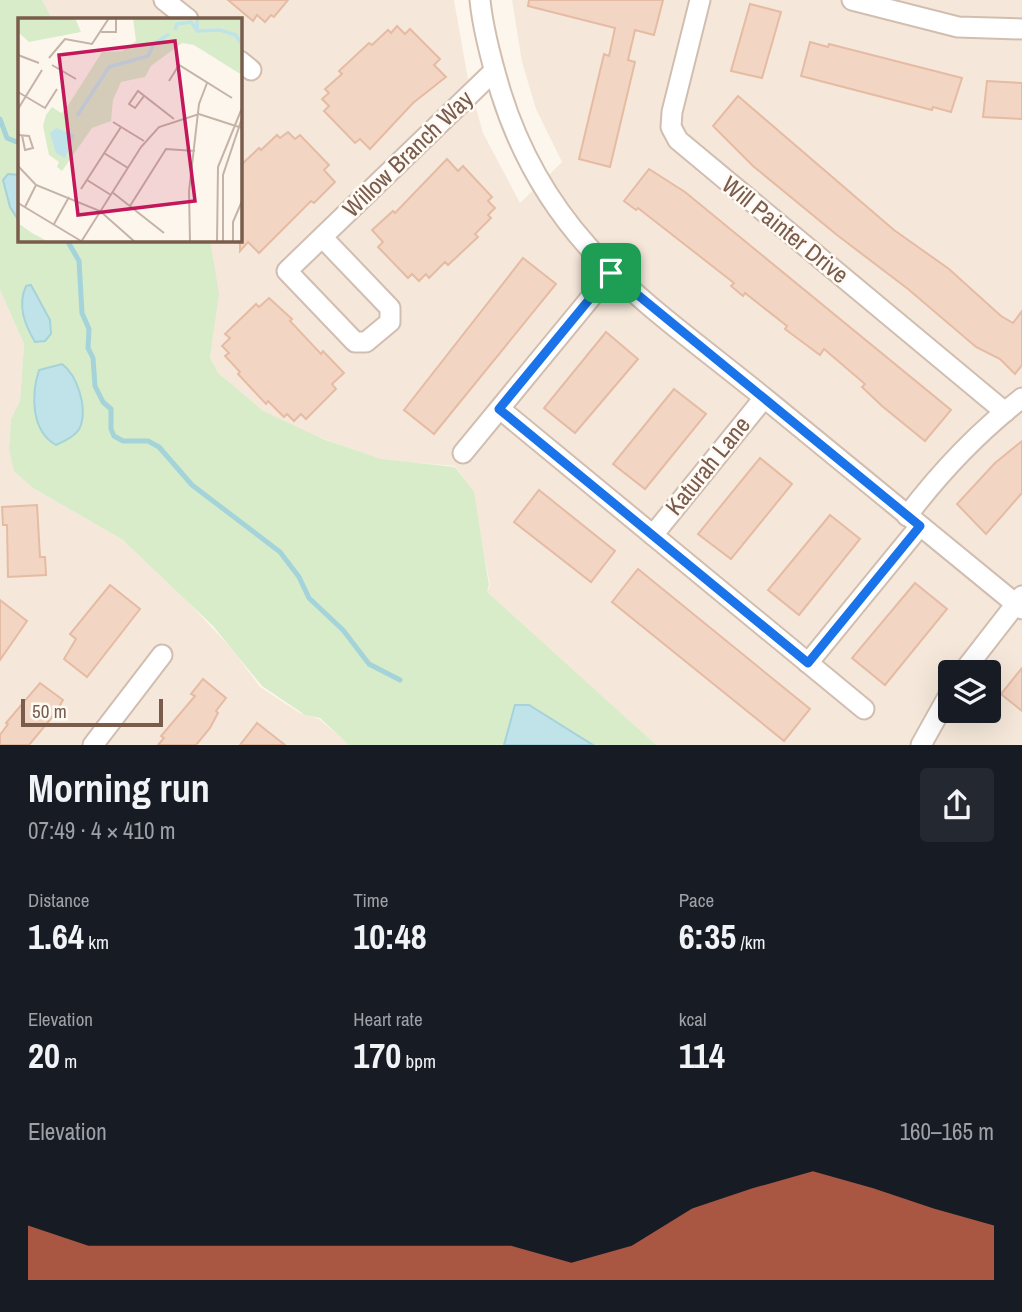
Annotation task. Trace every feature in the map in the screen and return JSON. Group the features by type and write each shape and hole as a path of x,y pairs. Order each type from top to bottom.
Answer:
{"street":[{"path":"164,0 187,18"},
{"path":"480,0 494,71 509,119 530,167 555,209 611,273 913,521 1020,603 973,660"},
{"name":"Will Painter Drive","path":"700,0 672,112 671,127 678,140 1005,412"},
{"path":"852,0 958,27 1022,29"},
{"name":"Willow Branch Way","path":"322,237 390,308 390,322 366,342 355,342 287,271 322,237 494,71"},
{"path":"463,453 611,273"},
{"name":"Katurah Lane","path":"653,535 764,398"},
{"path":"808,663 913,521 956,456 1022,398"},
{"path":"499,409 864,709"},
{"path":"93,745 162,655"},
{"path":"921,745 938,715"}],"shaded area":[{"path":"41,0 454,0 468,79 483,133 520,203 562,162 536,109 522,62 512,0 1022,0 1022,745 380,745 422,697 490,586 473,492 455,466 381,460 289,426 262,411 218,374 210,356 209,242 242,242 242,18 51,18"},
{"path":"0,290 24,344 20,401 11,420 9,449 33,488 123,540 175,588 232,649 260,687 300,713 319,719 350,745 0,745"}],"green space":[{"path":"0,0 42,0 51,18 18,18 18,242 210,242 219,294 210,357 218,373 263,411 323,439 381,459 455,467 474,492 489,585 487,592 656,745 349,745 320,718 305,715 262,686 213,626 123,540 33,488 14,471 9,449 11,419 20,401 24,344 0,290"}],"water":[{"path":"8,174 18,175 18,219 10,207 3,180"},
{"path":"31,285 50,320 51,334 45,341 35,342 23,315 23,293 26,286"},
{"path":"62,364 76,383 82,400 83,417 77,432 56,445 42,431 34,401 39,370"},
{"path":"515,705 529,705 593,745 504,745"}],"building":[{"path":"228,0 288,0 274,17 271,15 265,22 257,15 253,21"},
{"path":"529,0 663,0 654,35 635,30 628,60 635,62 610,167 579,159 604,54 609,56 615,28 528,6"},
{"path":"750,4 781,12 762,78 731,71"},
{"path":"397,26 405,34 410,29 440,59 434,65 446,77 413,103 370,149 360,139 355,143 324,111 329,106 322,99 329,93 325,89 342,74 339,71 369,43 372,45 388,30 391,33"},
{"path":"810,42 828,47 829,44 962,78 951,112 933,107 932,110 801,76"},
{"path":"987,81 1022,83 1022,119 983,117"},
{"path":"738,96 894,230 949,269 1001,316 1013,323 1022,311 1022,365 1015,374 1000,359 976,347 908,289 837,235 753,166 713,126"},
{"path":"288,132 295,139 300,135 329,165 324,170 335,182 314,203 311,201 259,253 248,242 240,251 242,164 277,135 280,138"},
{"path":"447,159 458,171 463,166 492,197 488,201 495,208 488,215 491,218 475,234 478,237 448,265 445,262 429,278 426,274 419,281 412,274 408,278 378,247 383,242 372,230 393,211 395,213"},
{"path":"649,169 685,192 951,410 925,441 882,406 862,387 865,384 824,349 820,355 797,338 785,329 787,326 745,293 743,296 731,286 734,283 638,208 636,210 624,201"},
{"path":"523,258 556,284 434,434 404,410"},
{"path":"269,298 292,319 290,321 321,354 323,351 344,373 332,384 336,389 306,419 301,414 294,421 287,414 284,417 268,401 266,404 225,356 229,353 222,346 230,338 225,334 256,304 259,307"},
{"path":"606,332 638,359 575,433 544,408"},
{"path":"674,389 706,414 645,489 613,464"},
{"path":"1022,441 1022,493 986,534 957,504 995,463"},
{"path":"760,458 792,484 731,559 698,534"},
{"path":"539,490 615,551 591,582 514,522"},
{"path":"37,505 40,557 45,557 46,575 8,577 7,525 3,525 2,507"},
{"path":"830,515 860,539 799,615 768,590"},
{"path":"638,569 810,709 784,741 612,602"},
{"path":"915,583 947,609 885,685 852,658"},
{"path":"110,585 140,609 87,677 64,659 76,639 70,634"},
{"path":"0,600 27,621 0,660"},
{"path":"1022,668 1022,711 1001,694"},
{"path":"203,679 226,698 216,711 218,713 210,728 196,745 158,745 164,738 161,736 195,696 191,694"},
{"path":"40,683 63,700 54,715 29,745 0,745 0,735 8,724 6,723"},
{"path":"257,723 285,745 240,745"}],"waterway":[{"path":"0,119 7,138 18,143"},
{"path":"68,242 79,261 82,313 89,329 88,348 93,358 95,386 103,402 111,409 111,429 114,436 123,441 148,441 159,447 192,485 280,552 299,577 309,598 343,630 369,664 400,680"}],"route":[{"path":"611,273 920,526 808,663 499,409 611,273"}]}
